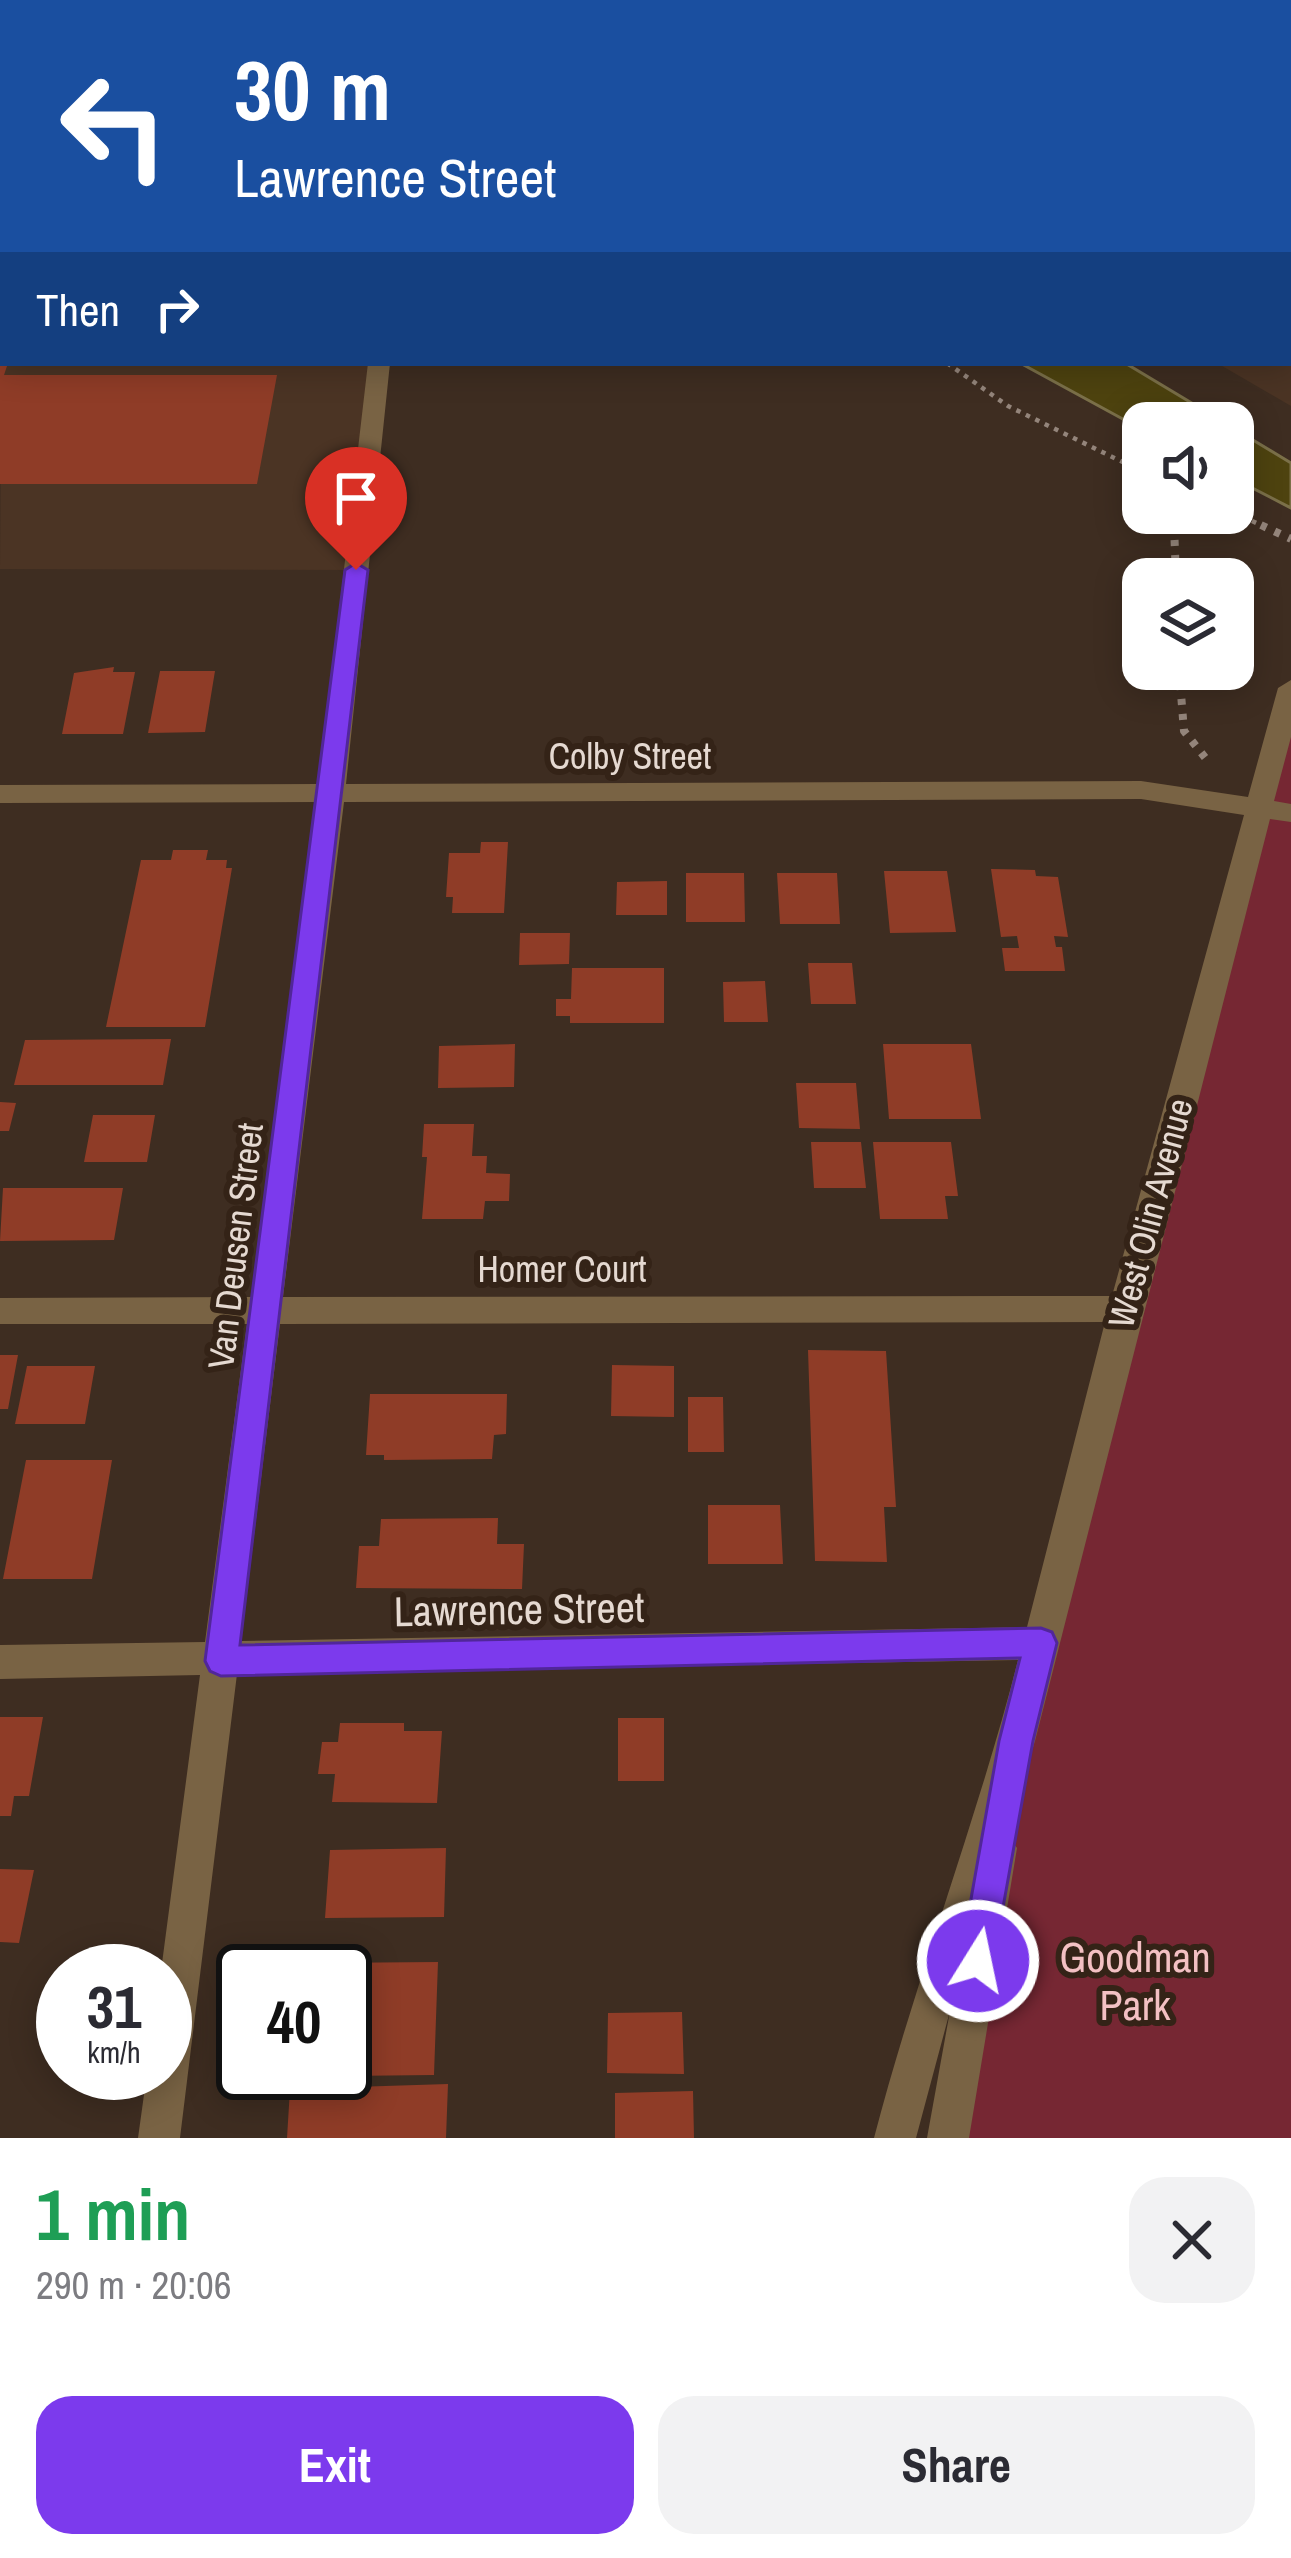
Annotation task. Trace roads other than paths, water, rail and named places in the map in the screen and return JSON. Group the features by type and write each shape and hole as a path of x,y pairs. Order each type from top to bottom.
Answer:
{"street":[{"name":"Van Deusen Street","path":"159,2138 331,793 379,366"},
{"name":"West Olin Avenue","path":"895,2138 918,2047 1016,1741 1125,1309 1275,809 1291,688"},
{"name":"Colby Street","path":"0,794 1141,790 1275,809"},
{"name":"Homer Court","path":"0,1311 1125,1309"},
{"name":"Lawrence Street","path":"0,1662 1041,1643"},
{"name":"West Olin Avenue","path":"948,2138 1016,1741"}],"park label":[{"name":"Goodman Park","path":"1135,1981"}]}
